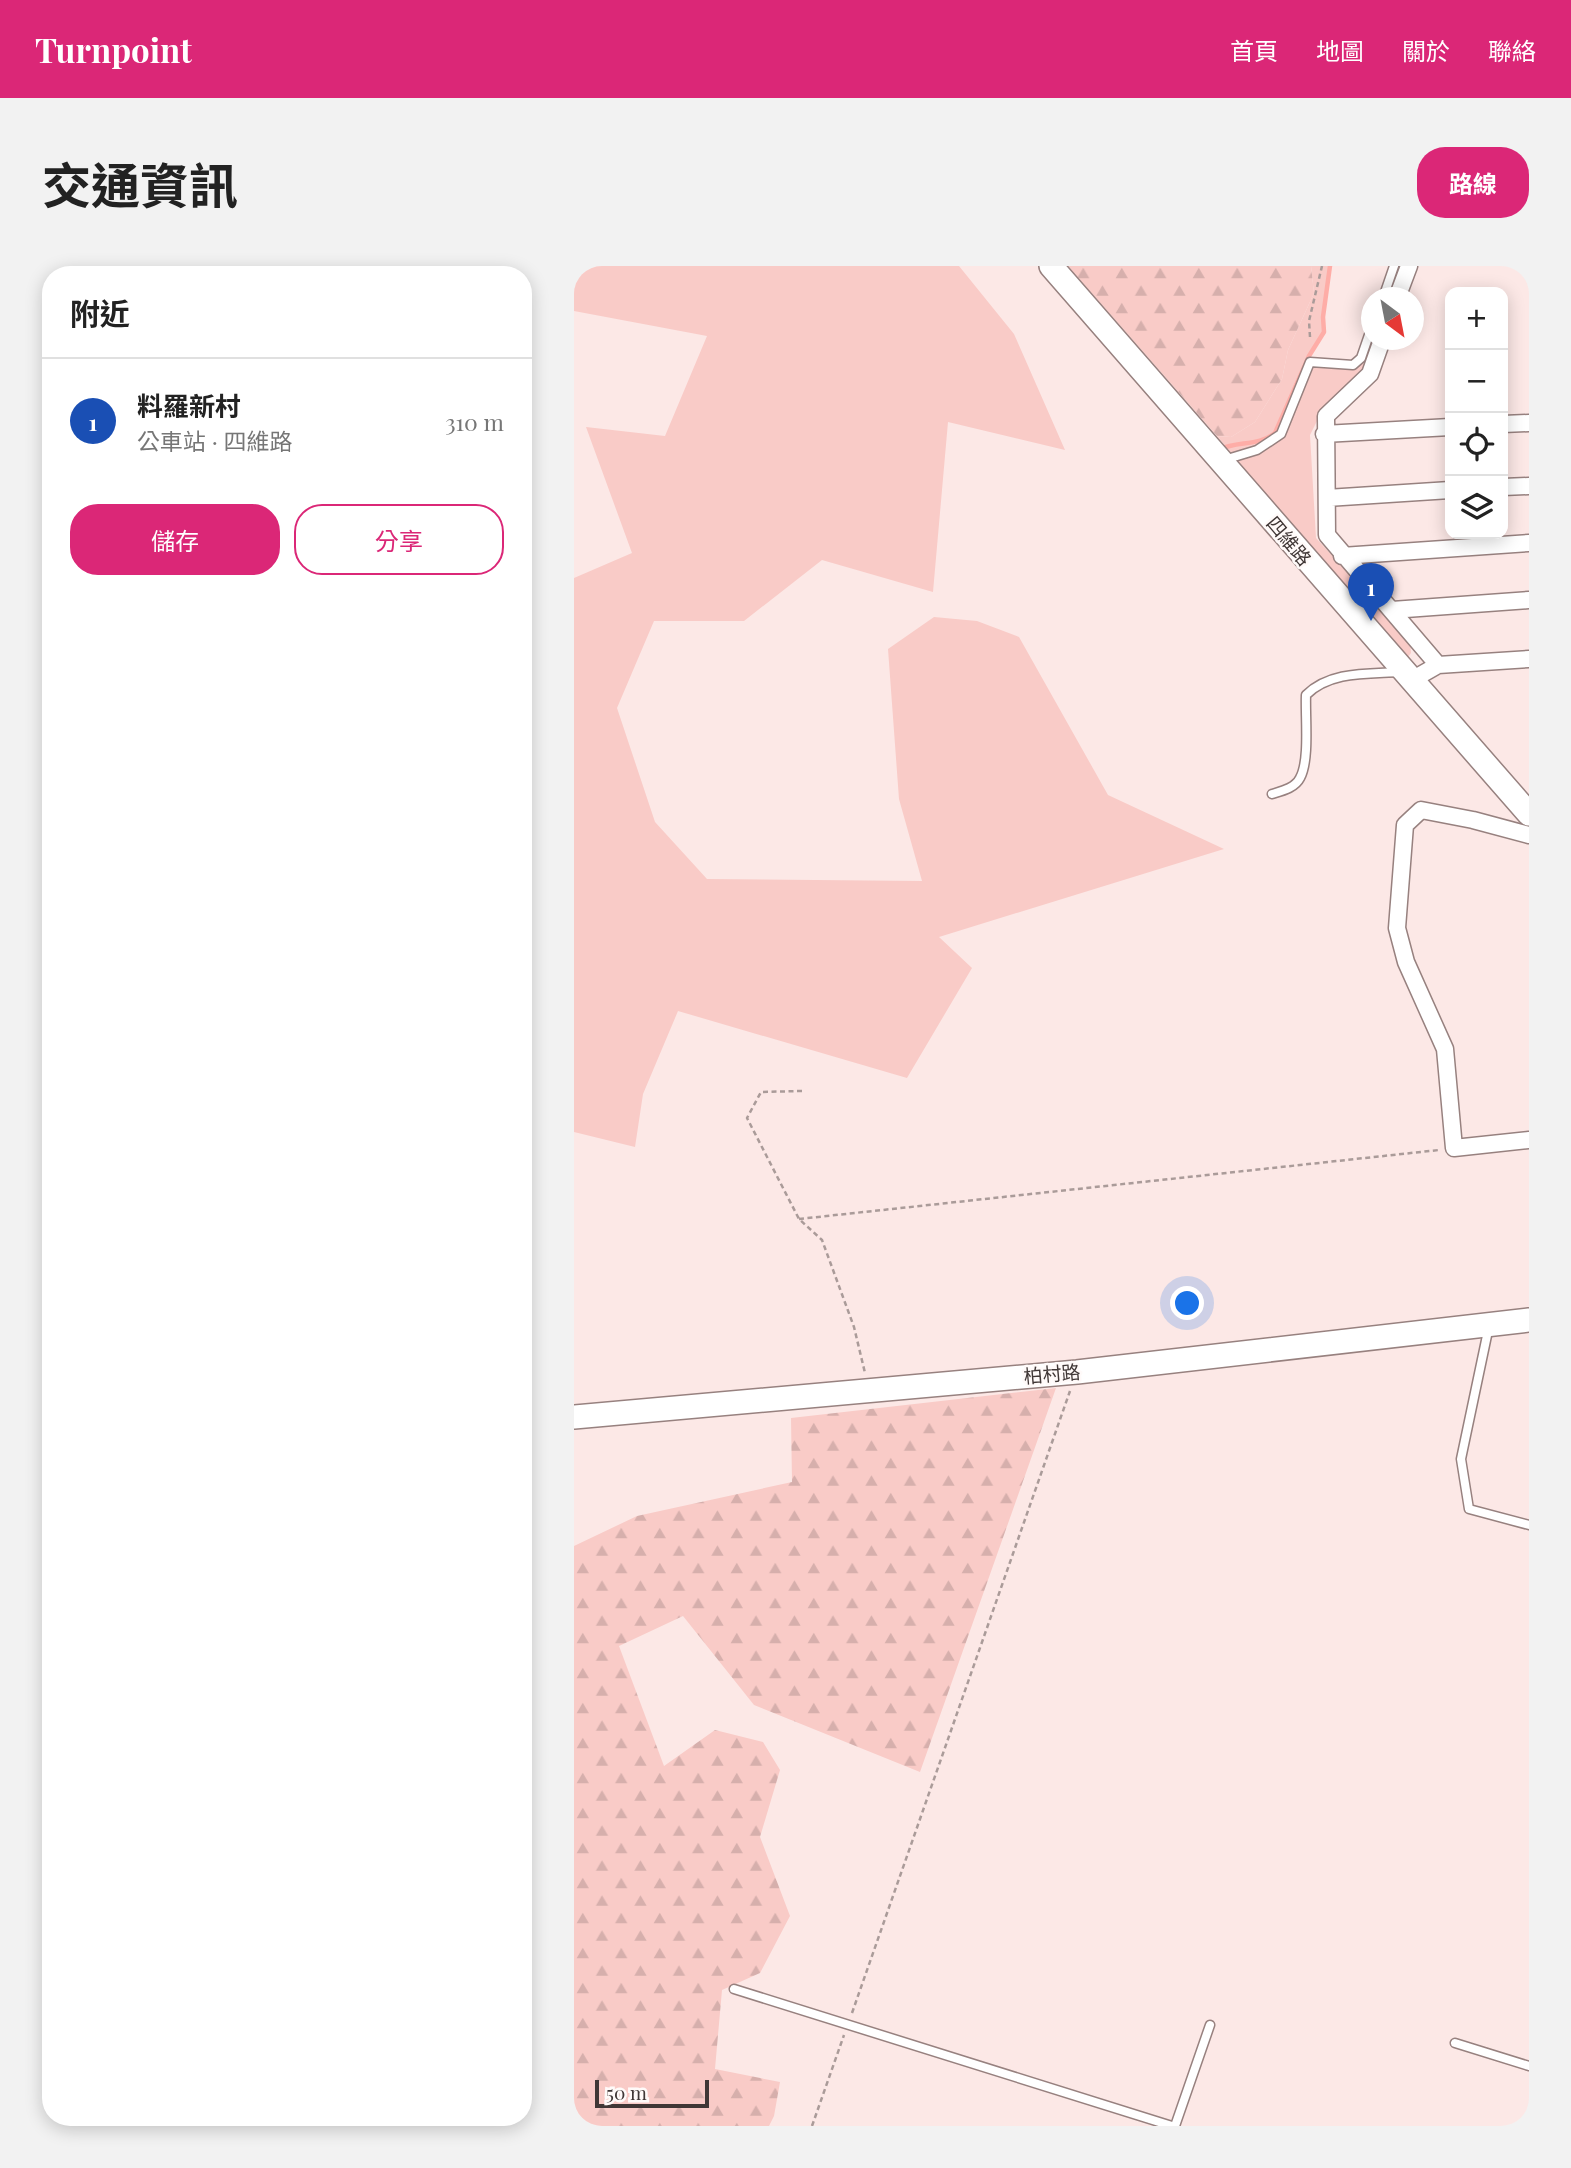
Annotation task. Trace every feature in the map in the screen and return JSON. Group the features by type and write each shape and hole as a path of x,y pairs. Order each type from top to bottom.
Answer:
{"street":[{"name":"四維路","path":"1051,266 1406,677 1529,814"},
{"path":"1401,287 1409,266"},
{"path":"1378,350 1370,374 1326,415 1324,434 1327,535 1342,556 1392,610 1438,666"},
{"path":"1508,424 1529,423"},
{"path":"1324,434 1445,427"},
{"path":"1508,487 1529,486"},
{"path":"1327,498 1445,490"},
{"path":"1342,556 1529,543"},
{"path":"1392,610 1529,600"},
{"path":"1406,677 1438,666 1529,659"},
{"path":"1529,835 1474,820 1421,810 1405,825 1397,928 1406,962 1445,1049 1454,1148 1529,1140"},
{"name":"柏村路","path":"574,1417 1077,1372 1529,1320"}],"lane":[{"path":"1387,287 1394,266"},
{"path":"1221,461 1257,450 1281,434 1310,362 1353,365 1361,358 1364,350"},
{"path":"1272,794 1292,787 1300,778 1304,762 1306,695 1317,684 1351,676 1406,677"},
{"path":"1490,1324 1461,1459 1469,1509 1529,1525"},
{"path":"734,1989 1174,2126 1210,2025"},
{"path":"1455,2043 1529,2066"}],"path":[{"path":"1310,337 1309,321 1322,266"},
{"path":"802,1091 761,1092 747,1118 799,1219 822,1240 854,1327 869,1390"},
{"path":"799,1219 1454,1148"},
{"path":"812,2126 1077,1372"}],"green space":[{"path":"574,266 959,266 1014,334 1065,450 948,422 933,592 822,560 744,621 654,621 617,708 655,822 707,879 922,881 899,799 888,649 934,617 977,621 1019,637 1108,795 1224,849 939,937 972,968 907,1078 678,1011 643,1094 635,1147 574,1132 574,578 632,553 586,427 665,436 707,336 574,311"},
{"path":"1068,266 1311,266 1314,293 1288,350 1282,379 1255,422 1231,437 1217,436"},
{"path":"1311,266 1330,266 1323,317 1324,332 1307,361 1353,365 1364,350 1371,350 1363,374 1320,415 1310,435 1316,538 1410,641 1411,653 1408,657 1399,652 1217,436 1231,437 1255,422 1282,379 1288,350 1314,293"},
{"path":"1056,1388 920,1772 754,1705 683,1616 619,1646 664,1766 715,1730 763,1742 780,1770 760,1837 790,1916 760,1973 722,1990 715,2069 780,2082 774,2116 769,2126 574,2126 574,1546 637,1516 792,1482 791,1418"}],"waterway":[{"path":"1220,449 1262,440 1275,433 1309,356 1324,332 1323,317 1330,266"}],"place":[{"name":"料羅新村","path":"1371,621"}]}
